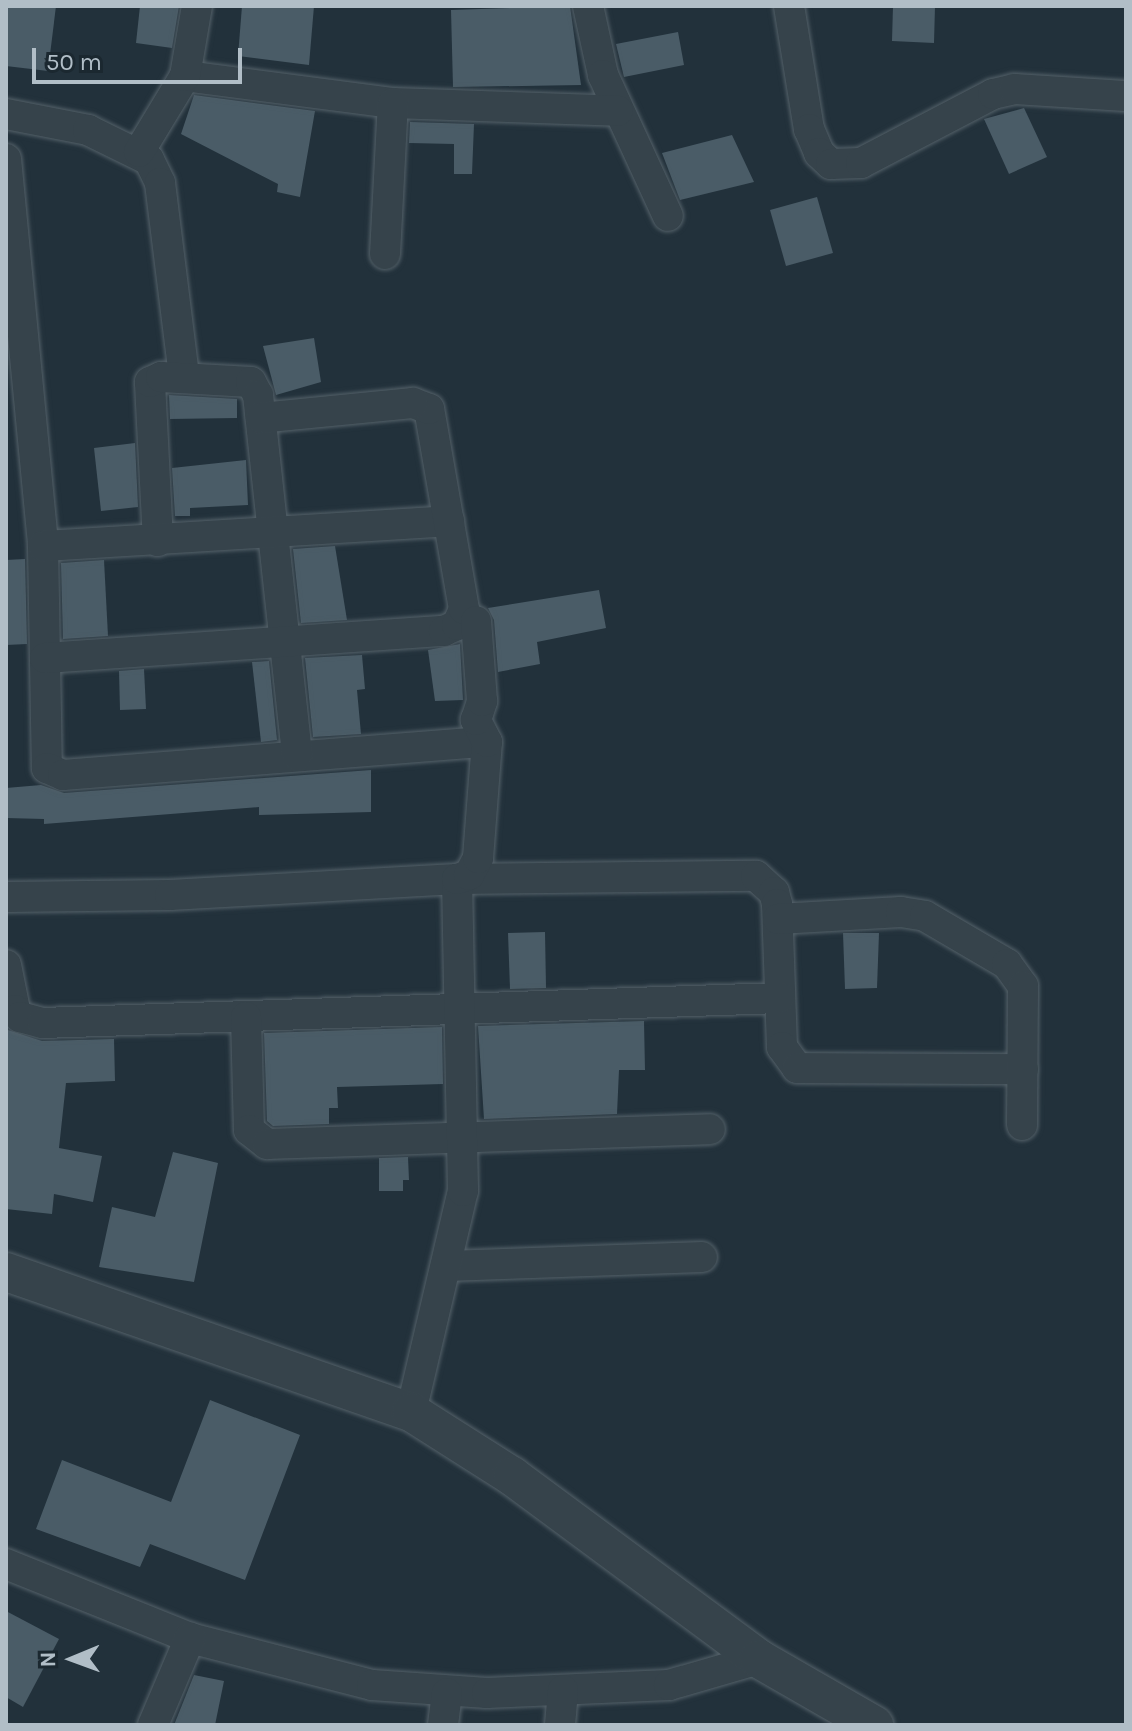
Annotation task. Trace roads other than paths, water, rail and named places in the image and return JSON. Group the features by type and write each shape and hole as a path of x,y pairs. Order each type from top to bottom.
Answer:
{"street":[{"path":"184,377 152,134 185,76 197,6"},
{"path":"588,6 596,54 618,111 668,216"},
{"path":"789,6 809,129 819,153 831,164 861,163 993,94 1014,89 1126,96"},
{"path":"185,76 393,103 618,111"},
{"path":"385,254 393,103"},
{"path":"6,114 88,130 152,134"},
{"path":"6,159 43,546 45,760 54,773 487,742"},
{"path":"158,541 148,388 155,378 251,382 261,418 297,756"},
{"path":"45,658 444,631 457,625 464,609 433,417 422,404 261,418"},
{"path":"43,546 274,535 449,521"},
{"path":"457,879 469,875 478,858 487,742 476,720 482,701 476,621"},
{"path":"6,897 170,895 457,879 756,876 774,892 778,919 782,1047 789,1060 806,1072 1023,1069"},
{"path":"411,1412 448,1266 463,1191 457,879"},
{"path":"778,919 901,912 925,916 1007,964 1023,986 1022,1125"},
{"path":"6,965 15,1010 29,1022 780,998"},
{"path":"246,1017 253,1138 267,1144 464,1140 710,1129"},
{"path":"448,1266 702,1257"},
{"path":"6,1272 411,1412 512,1476 759,1659 861,1722"},
{"path":"6,1564 190,1638 372,1685 447,1693 669,1685 759,1659"},
{"path":"153,1725 190,1638"},
{"path":"560,1725 563,1690"},
{"path":"443,1725 447,1693"}]}
